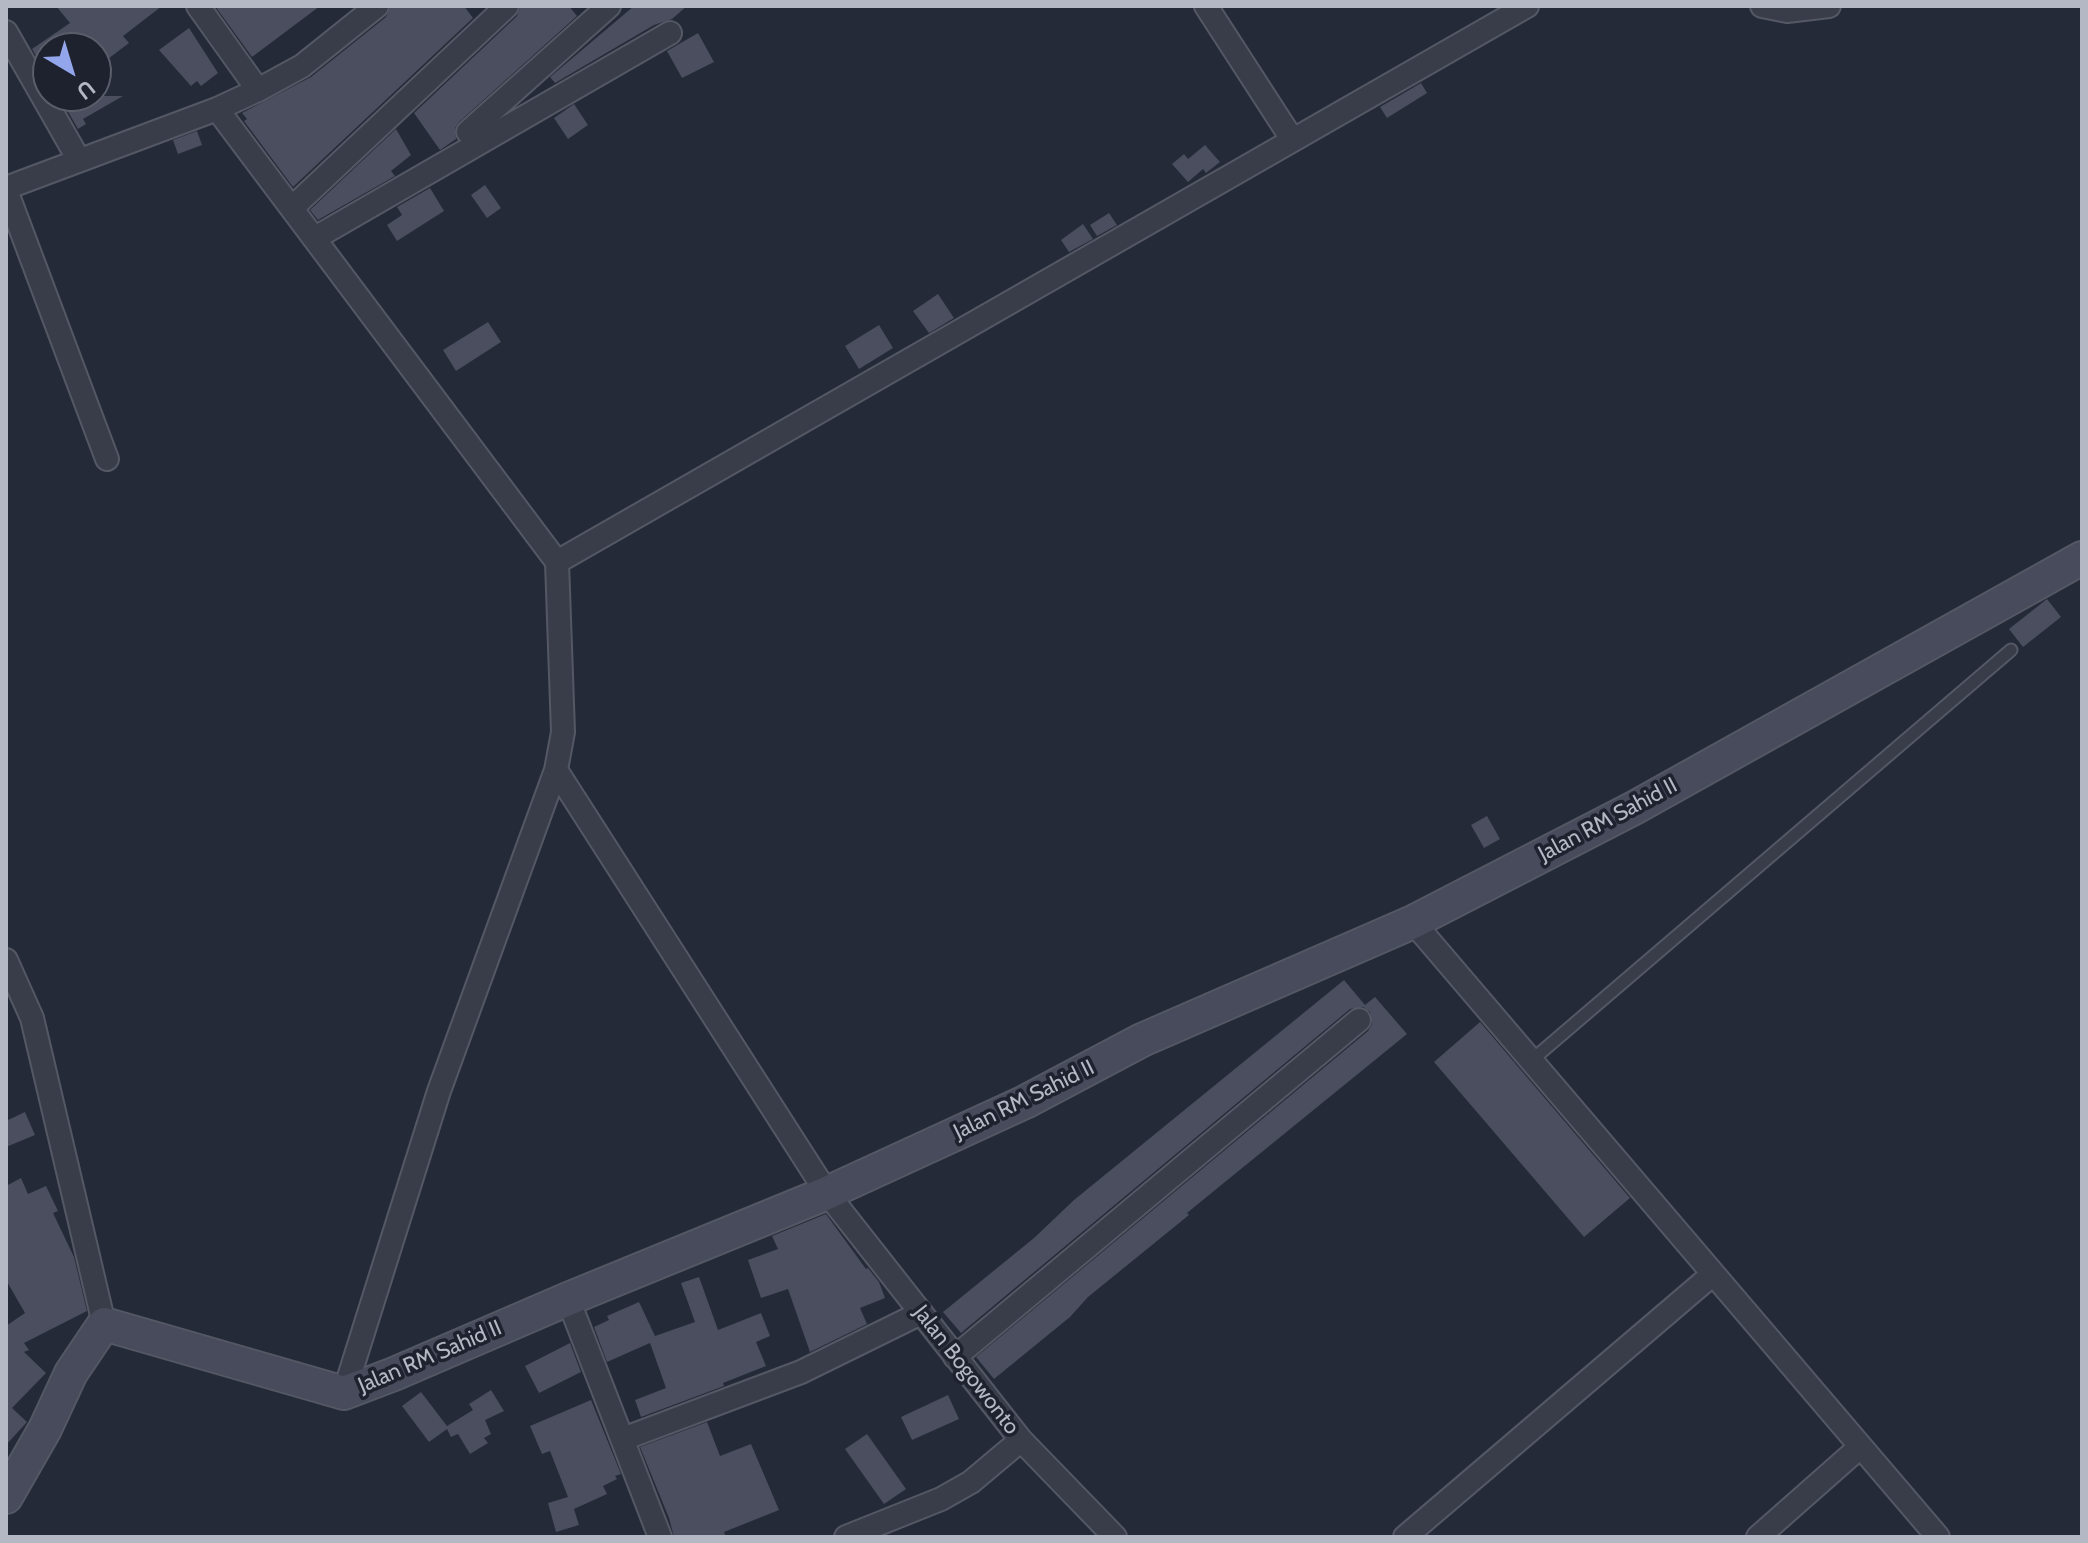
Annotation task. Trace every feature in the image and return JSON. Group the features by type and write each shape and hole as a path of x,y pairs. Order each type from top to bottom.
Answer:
{"street":[{"path":"198,6 258,90"},
{"path":"107,459 6,189 217,109 258,90 302,66 377,6"},
{"path":"293,207 507,6"},
{"path":"1206,6 1292,139"},
{"path":"557,562 1527,6"},
{"path":"1762,6 1787,11 1829,6"},
{"path":"468,132 599,9"},
{"path":"6,32 79,160"},
{"path":"315,238 670,33"},
{"path":"217,109 557,562 563,732 556,770 439,1091 344,1393"},
{"name":"Jalan RM Sahid II","path":"104,1324 344,1393 827,1193 1025,1102 1142,1040 1413,922 1634,808 2082,558"},
{"name":"Jalan Bogowonto","path":"556,770 827,1193 1021,1440 1115,1537"},
{"path":"1413,922 1938,1537"},
{"path":"6,960 32,1018 104,1324 71,1373 45,1429 6,1497"},
{"path":"955,1357 1359,1020"},
{"path":"1405,1537 1713,1274"},
{"path":"568,1299 660,1537"},
{"path":"623,1439 801,1372 921,1313"},
{"path":"846,1537 941,1499 971,1482 1021,1440"},
{"path":"1758,1537 1860,1447"}],"lane":[{"path":"1532,1060 2011,650"}],"building":[{"path":"56,6 162,6 123,36 129,43 112,56 112,32 57,32 70,23"},
{"path":"215,6 320,6 252,57"},
{"path":"391,6 464,6 473,18 293,187 244,121 247,119 242,113 311,77 386,17"},
{"path":"521,6 569,6 577,16 459,122 455,128 456,139 440,150 414,113 517,16"},
{"path":"634,6 687,6 672,19 654,25 555,83 550,77"},
{"path":"189,28 218,73 201,86 197,81 191,86 159,50"},
{"path":"698,33 714,62 682,78 667,51"},
{"path":"1421,83 1427,93 1387,118 1380,107"},
{"path":"574,104 588,125 568,139 554,118"},
{"path":"68,112 95,112 83,119 86,124 78,129"},
{"path":"396,129 411,155 391,171 395,176 318,220 310,210"},
{"path":"197,131 202,145 178,154 173,140"},
{"path":"1205,145 1220,162 1206,173 1203,169 1188,182 1172,164 1184,154 1188,159"},
{"path":"485,185 501,208 487,218 471,195"},
{"path":"430,188 444,211 397,241 387,225 402,215 397,207"},
{"path":"1109,213 1117,225 1097,236 1090,225"},
{"path":"1083,224 1093,239 1069,252 1061,240"},
{"path":"938,294 954,318 929,333 913,311"},
{"path":"488,322 501,342 456,371 443,350"},
{"path":"879,325 893,348 859,369 845,346"},
{"path":"2047,599 2061,617 2023,647 2009,629"},
{"path":"1487,816 1500,839 1484,848 1471,825"},
{"path":"1344,980 1365,1005 1375,997 1407,1034 1187,1213 1189,1215 994,1379 976,1357 1368,1031 1372,1024 1370,1012 1363,1007 1350,1009 961,1333 943,1312 1034,1238 1074,1200"},
{"path":"1480,1022 1630,1198 1584,1237 1434,1062"},
{"path":"25,1112 35,1135 6,1147 6,1121"},
{"path":"21,1178 28,1194 46,1186 58,1211 53,1213 74,1257 87,1311 24,1343 29,1350 24,1352 46,1373 12,1408 27,1422 6,1445 6,1326 25,1313 6,1280 6,1186"},
{"path":"826,1214 879,1282 885,1298 860,1308 867,1324 810,1352 788,1289 761,1298 748,1260 778,1249 772,1236"},
{"path":"699,1277 718,1330 761,1313 770,1336 756,1342 766,1366 723,1383 724,1386 641,1417 635,1400 666,1388 650,1343 607,1362 594,1327 609,1320 607,1316 639,1302 655,1336 695,1322 681,1283"},
{"path":"570,1343 581,1372 539,1393 525,1366"},
{"path":"491,1390 504,1411 485,1420 491,1434 484,1438 488,1443 470,1454 458,1434 451,1437 447,1429 429,1442 402,1406 421,1392 447,1426 473,1410 469,1404"},
{"path":"948,1395 959,1419 912,1440 901,1417"},
{"path":"591,1400 621,1474 603,1486 607,1494 574,1509 579,1525 556,1532 548,1503 568,1497 550,1451 542,1454 530,1426"},
{"path":"707,1422 720,1456 751,1444 779,1510 724,1532 726,1537 674,1537 640,1447"},
{"path":"867,1434 906,1489 884,1504 845,1449"}]}
